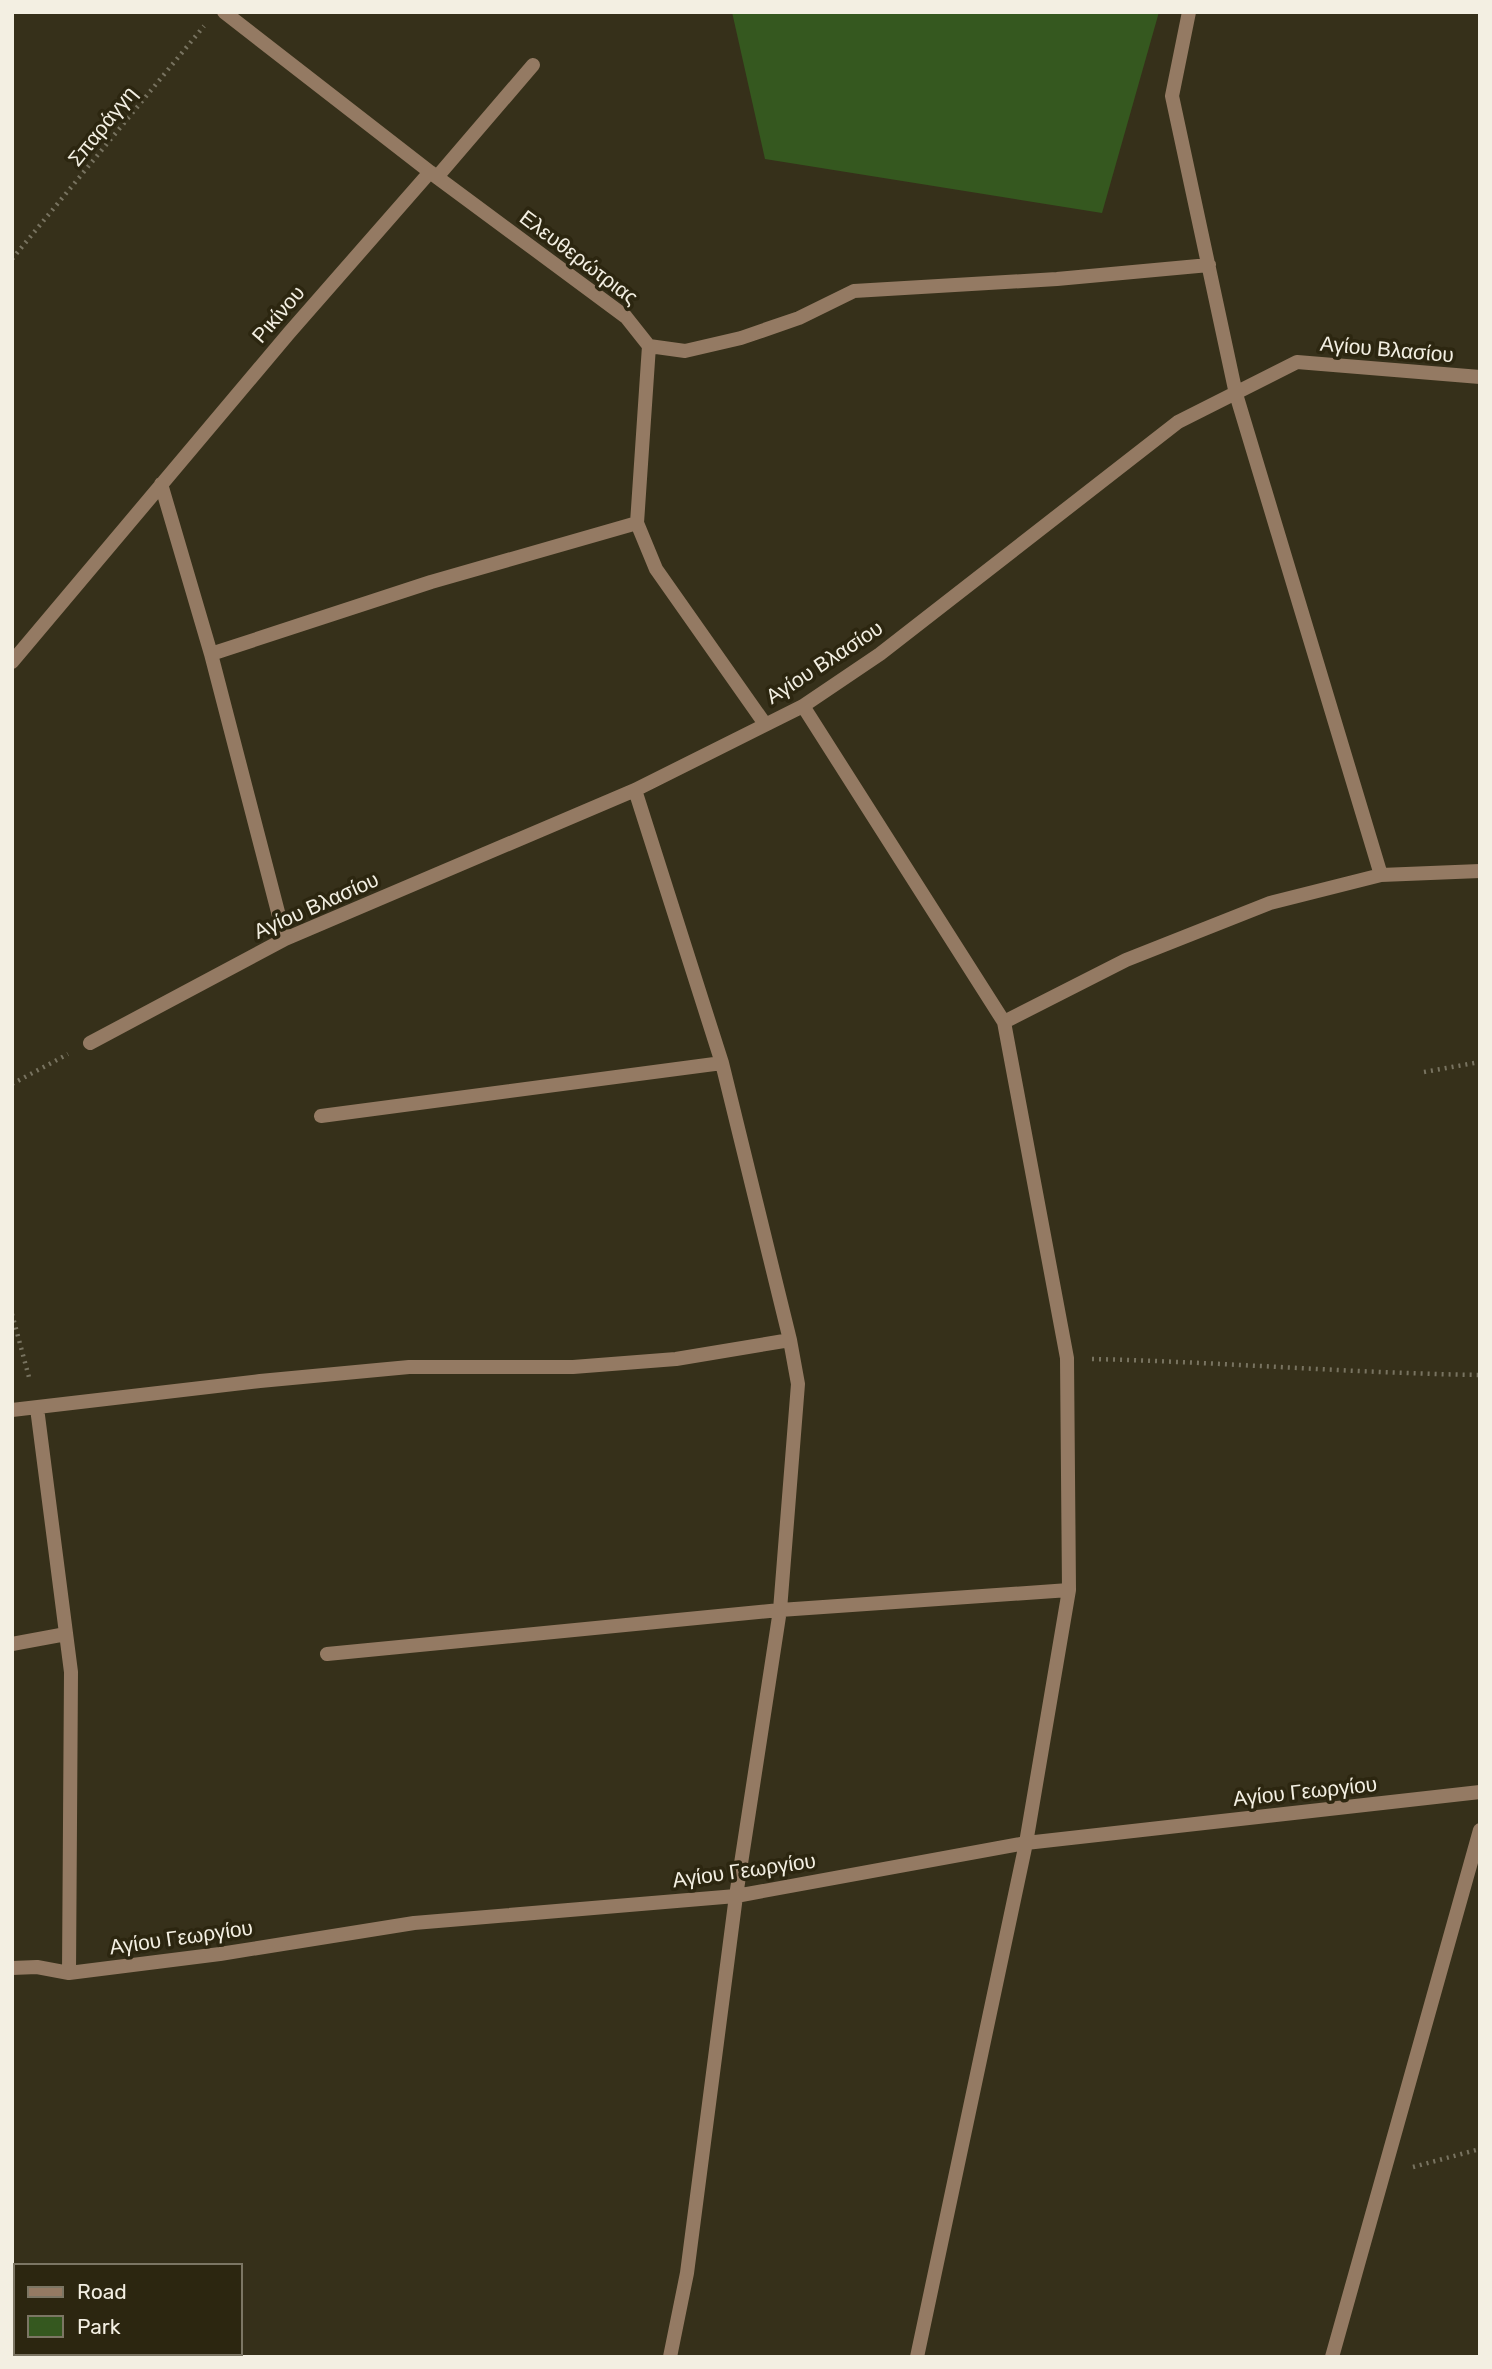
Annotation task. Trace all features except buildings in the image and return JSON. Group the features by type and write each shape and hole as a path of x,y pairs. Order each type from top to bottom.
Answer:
{"street":[{"name":"Ελευθερώτριας","path":"224,12 434,175 626,317 649,346"},
{"path":"1189,12 1172,96 1236,394 1381,875"},
{"name":"Ρικίνου","path":"12,662 289,333 533,65"},
{"path":"765,724 656,569 637,523 649,346 685,351 741,338 799,318 854,291 1057,279 1209,265"},
{"name":"Αγίου Βλασίου","path":"90,1043 285,939 635,790 803,706 880,654 1178,422 1297,362 1480,377"},
{"path":"161,484 211,654 285,939"},
{"path":"211,654 431,582 637,523"},
{"path":"803,706 1004,1023 1067,1358 1069,1590 1026,1843 917,2357"},
{"path":"635,790 722,1063 790,1339 798,1384 780,1610 736,1896 687,2273 670,2357"},
{"path":"1004,1023 1126,960 1270,903 1381,875 1480,871"},
{"path":"321,1116 722,1063"},
{"path":"12,1410 260,1381 409,1367 573,1367 676,1359 790,1339"},
{"path":"37,1408 71,1672 69,1973"},
{"path":"327,1654 780,1610 1069,1590"},
{"path":"12,1644 66,1634"},
{"name":"Αγίου Γεωργίου","path":"12,1968 37,1967 69,1973 220,1955 414,1923 736,1896 1026,1843 1480,1792"},
{"path":"1332,2357 1480,1830"}],"path":[{"name":"Σπαράγγη","path":"12,259 207,23"},
{"path":"12,1084 90,1043"},
{"path":"1424,1072 1480,1062"},
{"path":"12,1314 37,1408"},
{"path":"1067,1358 1192,1362 1364,1373 1480,1375"},
{"path":"1383,2175 1480,2149"}],"green space":[{"path":"732,12 1159,12 1102,213 765,159"}]}
